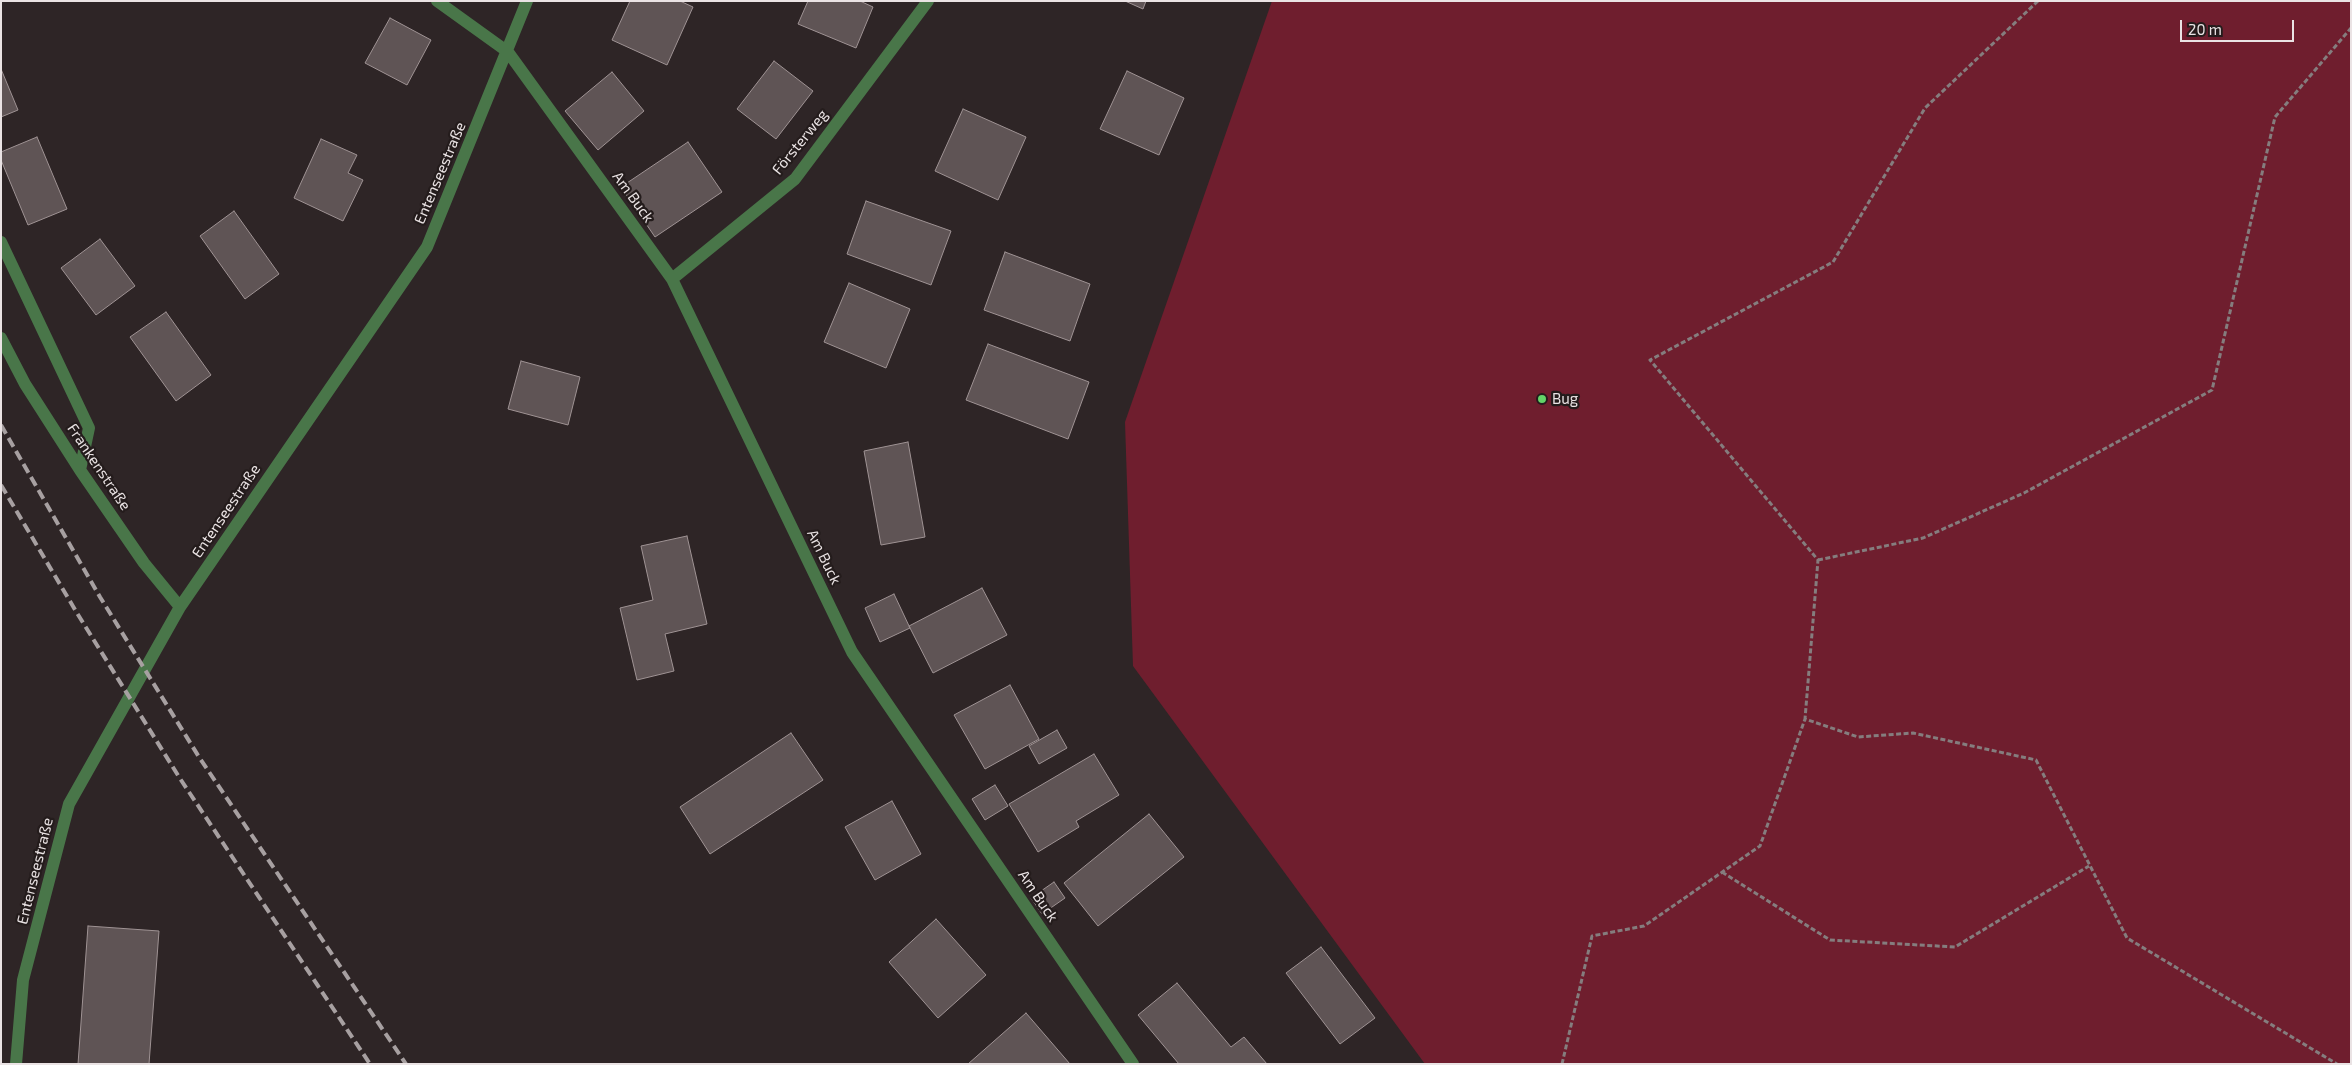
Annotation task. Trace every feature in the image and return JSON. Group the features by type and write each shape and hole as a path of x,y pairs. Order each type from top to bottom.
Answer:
{"street":[{"name":"Am Buck","path":"437,1 508,52 672,280 852,652 1133,1064"},
{"name":"Entenseestraße","path":"16,1064 23,980 69,804 180,607 427,247 508,52 527,1"},
{"name":"Försterweg","path":"672,280 795,179 928,1"},
{"path":"1,242 89,428 80,470"},
{"name":"Frankenstraße","path":"1,338 25,384 80,470 144,563 180,607"}],"path":[{"path":"1562,1064 1592,936 1644,926 1760,846 1805,719 1818,560 1650,360 1833,262 1925,108 2038,1"},
{"path":"1818,560 1923,538 2024,493 2212,390 2275,117 2351,28"},
{"path":"1805,719 1858,737 1913,732 2036,760 2127,938 2337,1064"},
{"path":"1722,872 1830,940 1955,947 2089,866"}],"shaded area":[{"path":"1272,1 2351,1 2351,1064 1425,1064 1133,666 1125,422"}],"building":[{"path":"630,1 680,1 693,7 667,65 612,40"},
{"path":"808,1 860,1 873,7 856,48 798,24"},
{"path":"1125,1 1146,1 1143,9"},
{"path":"390,18 431,40 407,85 365,63"},
{"path":"774,61 813,91 776,139 737,109"},
{"path":"1,69 18,110 1,117"},
{"path":"1127,71 1184,98 1159,155 1100,129"},
{"path":"612,72 644,111 598,150 565,111"},
{"path":"963,109 1026,137 998,200 935,171"},
{"path":"37,137 67,209 28,225 1,160 1,152"},
{"path":"321,139 357,155 348,173 363,180 343,221 294,198"},
{"path":"688,142 722,192 655,237 621,187"},
{"path":"866,201 951,231 931,285 847,254"},
{"path":"234,211 279,274 245,299 200,236"},
{"path":"100,239 135,286 96,315 61,268"},
{"path":"1005,252 1090,284 1070,341 984,310"},
{"path":"849,283 910,309 886,368 824,342"},
{"path":"166,312 211,375 176,401 130,337"},
{"path":"988,344 1089,382 1068,439 966,400"},
{"path":"521,361 580,377 568,425 508,409"},
{"path":"908,442 925,537 881,545 864,451"},
{"path":"687,536 707,624 665,634 674,671 637,680 620,608 653,600 641,546"},
{"path":"982,588 1007,635 933,673 909,626"},
{"path":"894,594 910,628 880,642 865,608"},
{"path":"1010,685 1039,739 985,769 954,715"},
{"path":"1057,730 1067,748 1039,764 1029,746"},
{"path":"791,733 823,780 710,854 680,807"},
{"path":"1094,754 1119,795 1076,821 1079,827 1038,852 1009,804"},
{"path":"995,785 1008,806 985,820 972,799"},
{"path":"892,801 921,854 875,880 845,827"},
{"path":"1149,814 1184,857 1098,926 1064,883"},
{"path":"1054,882 1065,898 1042,914 1031,898"},
{"path":"936,919 986,975 938,1018 889,962"},
{"path":"88,926 159,931 149,1064 78,1064"},
{"path":"1321,947 1375,1018 1340,1044 1286,973"},
{"path":"1177,983 1231,1047 1244,1037 1267,1064 1179,1064 1138,1015"},
{"path":"1026,1013 1070,1064 968,1064"}],"railway":[{"path":"1,425 100,597 199,757 406,1064"},
{"path":"1,485 77,613 179,777 370,1064"}],"place":[{"name":"Bug","path":"1542,399"}]}
